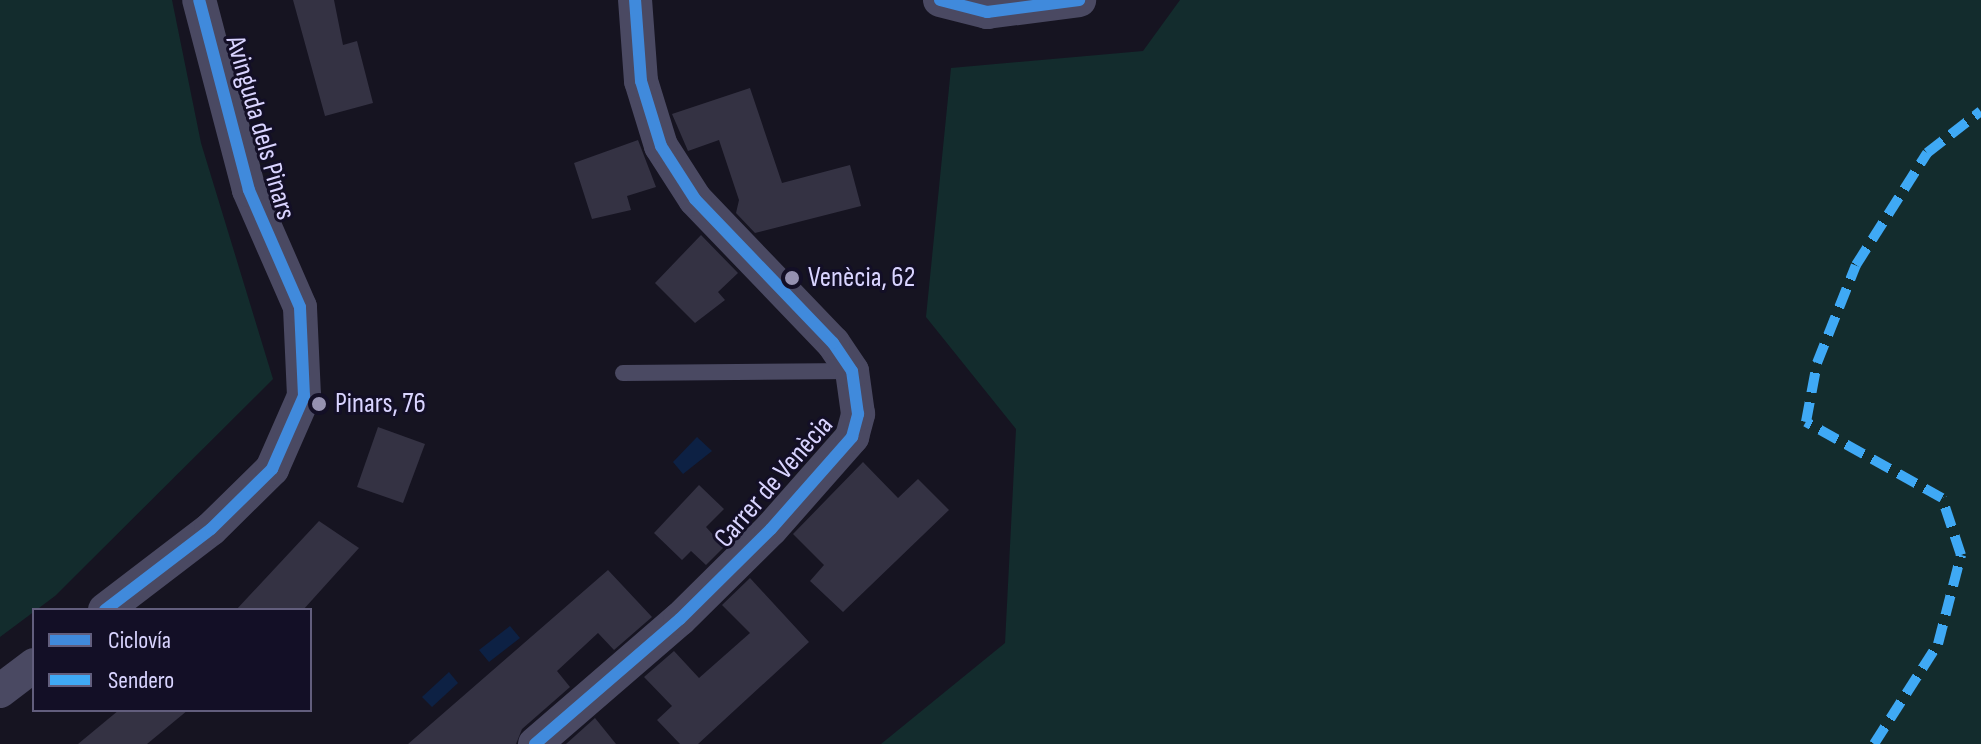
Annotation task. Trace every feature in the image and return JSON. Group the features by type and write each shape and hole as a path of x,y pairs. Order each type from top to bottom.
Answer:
{"street":[{"name":"Avinguda dels Pinars","path":"108,608 211,529 272,469 304,396 300,307 249,190 199,0"},
{"path":"635,0 641,81 661,146 695,199 852,371"},
{"path":"940,0 987,12 1079,0"},
{"name":"Carrer de Venècia","path":"535,744 680,619 852,437 858,414 852,371"},
{"path":"0,691 32,667"}],"lane":[{"path":"623,373 852,371"}],"green space":[{"path":"0,0 172,0 201,143 273,379 55,596 39,608 32,608 32,613 0,637"},
{"path":"1180,0 1981,0 1981,744 881,744 1005,643 1016,429 926,317 951,68 1143,51"}],"water":[{"path":"697,437 712,451 683,474 673,462"},
{"path":"510,626 520,638 489,662 479,650"},
{"path":"449,672 458,683 432,707 422,697"}],"building":[{"path":"293,0 334,0 343,45 357,41 373,103 325,116"},
{"path":"750,88 782,183 850,165 861,206 755,233 736,213 739,200 719,140 688,151 672,114"},
{"path":"638,140 656,187 627,196 631,210 592,219 574,163"},
{"path":"701,235 738,273 718,292 725,300 695,323 655,283"},
{"path":"378,427 425,444 403,503 357,487"},
{"path":"863,462 898,498 918,479 949,510 843,612 810,581 824,565 793,534"},
{"path":"699,485 724,509 706,527 724,547 706,565 691,551 682,560 654,533"},
{"path":"319,521 359,548 305,608 238,608"},
{"path":"608,570 652,617 614,650 598,633 557,671 570,687 522,729 516,744 408,744"},
{"path":"750,578 809,642 698,744 680,744 657,720 672,706 644,677 674,651 699,678 750,633 722,605"},
{"path":"117,712 186,712 147,744 78,744"},
{"path":"595,718 616,744 566,744"}],"marked path":[{"path":"1874,744 1938,644 1961,555 1942,498 1806,422 1817,363 1856,265 1927,153 1981,111"}],"cycle path":[{"path":"108,608 211,529 272,469 304,396 300,307 249,190 199,0"},
{"path":"535,744 680,619 771,529 852,437 858,414 852,371 833,343 695,199 661,146 641,81 635,0"},
{"path":"940,0 987,12 1079,0"}],"place":[{"name":"Venècia, 62","path":"792,278"},
{"name":"Pinars, 76","path":"319,404"}]}
